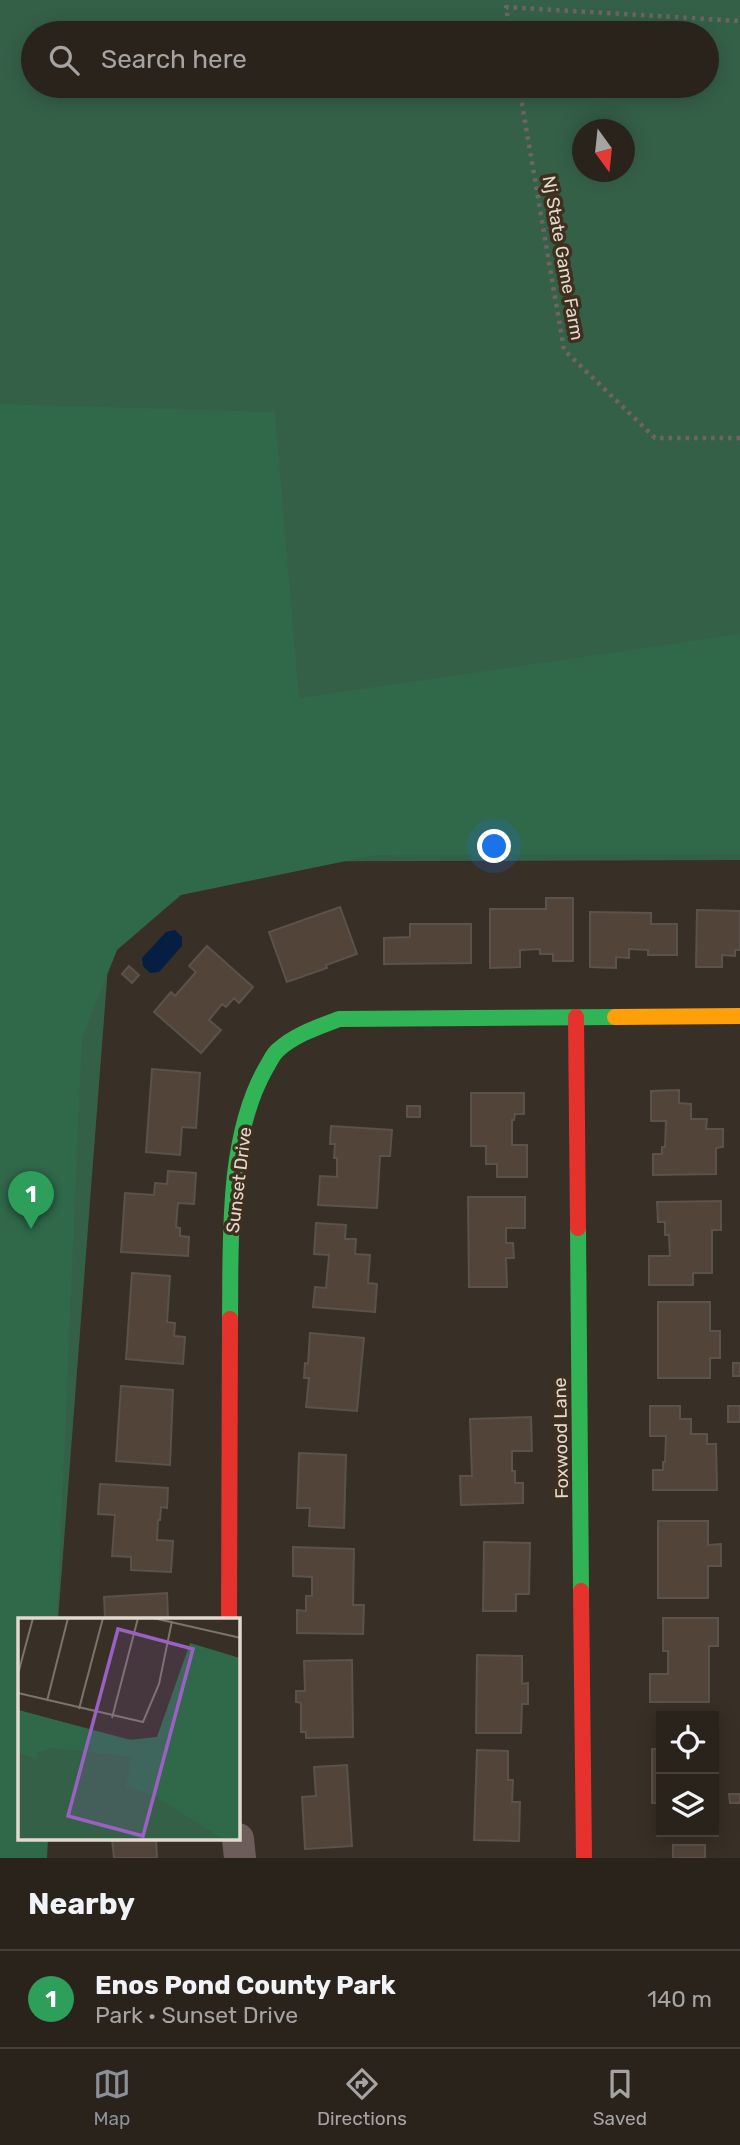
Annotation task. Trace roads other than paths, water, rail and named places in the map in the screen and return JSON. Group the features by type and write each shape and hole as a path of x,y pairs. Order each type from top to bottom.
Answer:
{"street":[{"name":"Sunset Drive","path":"229,1618 227,1450 232,1217 239,1150 256,1085 276,1051 308,1032 339,1019 740,1016"},
{"name":"Foxwood Lane","path":"576,1017 584,1858"},
{"path":"238,1840 240,1858"}],"water":[{"path":"175,930 182,937 182,946 159,972 150,973 143,966 142,958 166,932"}],"place":[{"name":"Enos Pond County Park","path":"31,1229"}]}
